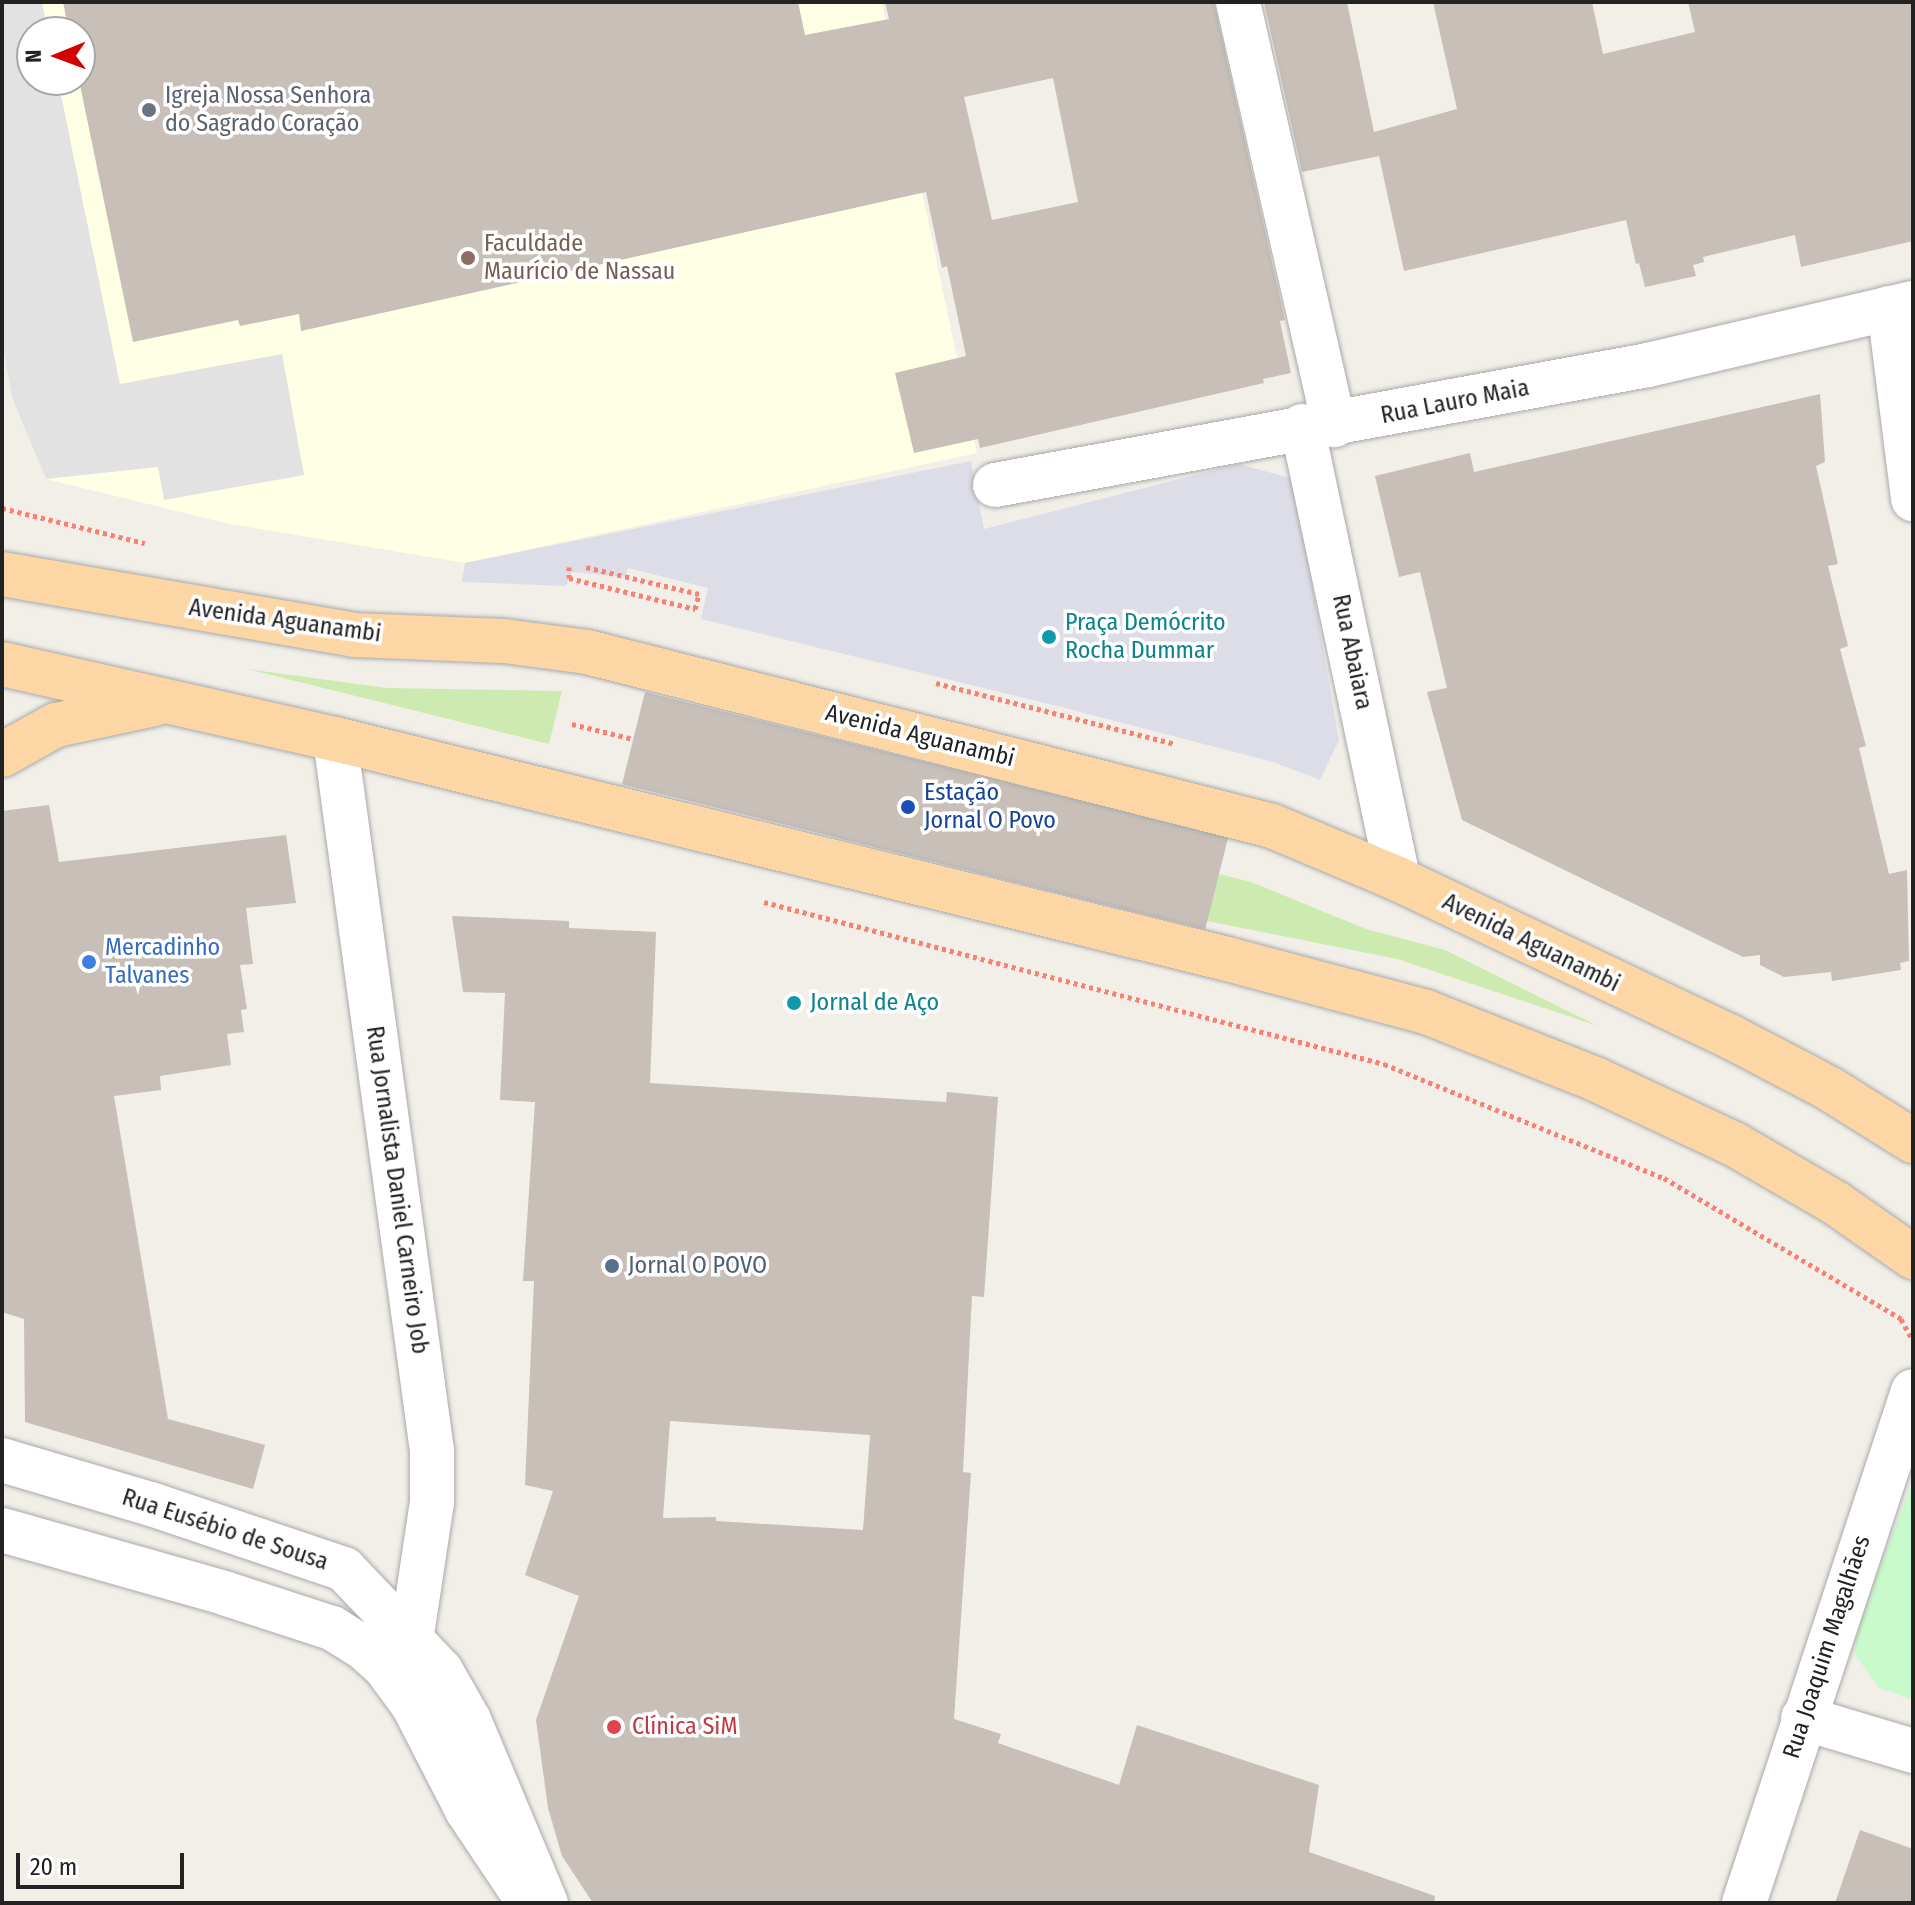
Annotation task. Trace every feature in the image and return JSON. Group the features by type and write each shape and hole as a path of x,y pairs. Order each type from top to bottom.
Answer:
{"main road":[{"name":"Avenida Aguanambi","path":"2,574 354,635 504,641 587,652 1272,826 1398,879 1731,1037 1830,1089 1913,1141"},
{"path":"2,664 335,739 1227,959 1426,1012 1595,1079 1734,1144 1837,1204 1913,1257"},
{"path":"2,755 56,725 170,701"}],"street":[{"name":"Rua Abaiara","path":"1238,2 1318,426 1398,879"},
{"name":"Rua Lauro Maia","path":"995,485 1648,365 1901,305"},
{"path":"1901,305 1913,499"},
{"name":"Rua Jornalista Daniel Carneiro Job","path":"335,739 432,1451 432,1502 411,1641"},
{"name":"Rua Joaquim Magalhães","path":"1744,1903 1913,1391"},
{"name":"Rua Eusébio de Sousa","path":"2,1460 151,1504 344,1569 441,1671 469,1720 546,1903"},
{"path":"136,1569 151,1504"},
{"path":"2,1530 224,1593 332,1628 364,1648 385,1667 413,1705 467,1810 530,1903"},
{"path":"1803,1718 1913,1751"}],"path":[{"path":"2,508 147,543"},
{"path":"569,567 569,578 695,609 699,594 586,567"},
{"path":"599,600 602,585"},
{"path":"572,724 633,739"},
{"path":"758,901 1384,1064 1664,1178 1901,1319 1913,1340"}],"shaded area":[{"name":"Faculdade Maurício de Nassau","path":"2,2 882,2 977,453 465,563 230,524 46,479 12,398 2,342"},
{"path":"2,2 42,2 45,16 16,16 16,96 61,96 120,384 282,354 304,475 164,500 158,467 46,479 12,398 2,342"},
{"name":"Praça Demócrito Rocha Dummar","path":"971,461 984,529 1238,464 1294,479 1339,740 1320,780 1273,762 701,619 708,588 628,568 625,577 572,572 566,586 462,582 465,563"}],"green space":[{"path":"247,669 387,688 562,691 549,744"},
{"path":"1219,874 1251,882 1366,929 1445,950 1598,1026 1397,959 1207,921"},
{"path":"1913,1481 1913,1700 1879,1688 1856,1656 1854,1633"}],"building":[{"path":"63,2 798,2 805,35 889,19 885,2 1214,2 1285,320 1280,321 1291,373 1263,379 1264,383 980,448 978,439 914,453 895,373 966,356 947,266 942,268 926,192 301,331 299,314 240,326 238,320 133,342 82,96 96,96 96,16 66,16","holes":["1053,78 1078,202 992,220 964,97"]},
{"path":"1264,2 1347,2 1374,132 1457,109 1433,2 1592,2 1603,54 1695,32 1688,2 1913,2 1913,241 1801,267 1795,235 1703,257 1704,262 1693,265 1696,276 1645,287 1626,220 1404,271 1379,156 1302,172"},
{"path":"1820,394 1825,462 1816,466 1838,564 1828,566 1848,646 1840,649 1866,746 1859,748 1889,874 1907,870 1909,961 1900,963 1901,970 1832,981 1831,972 1784,977 1760,965 1760,955 1743,957 1462,820 1427,692 1447,688 1420,572 1399,577 1375,476 1470,453 1474,472"},
{"path":"645,692 1228,837 1205,930 622,784"},
{"path":"49,805 59,862 286,835 296,903 246,908 253,964 240,965 247,1009 241,1010 244,1032 227,1034 231,1065 160,1076 161,1090 114,1096 168,1419 265,1445 253,1489 25,1422 24,1319 2,1312 2,811"},
{"path":"452,916 569,921 569,928 656,932 650,1083 946,1102 947,1092 998,1097 984,1297 972,1296 963,1472 971,1473 954,1719 1001,1734 998,1743 1119,1785 1137,1725 1319,1785 1309,1852 1435,1896 1434,1903 593,1903 562,1856 548,1808 536,1720 579,1596 525,1575 553,1491 525,1485 534,1281 523,1281 535,1102 500,1100 505,993 463,992","holes":["670,1421 870,1435 863,1530 716,1521 716,1517 663,1518"]},
{"path":"1860,1830 1913,1849 1913,1903 1835,1903"}],"place":[{"name":"Igreja Nossa Senhora do Sagrado Coração","path":"149,110"},
{"name":"Faculdade Maurício de Nassau","path":"468,258"},
{"name":"Praça Demócrito Rocha Dummar","path":"1049,637"},
{"name":"Estação Jornal O Povo","path":"908,807"},
{"name":"Mercadinho Talvanes","path":"89,962"},
{"name":"Jornal de Aço","path":"794,1003"},
{"name":"Jornal O POVO","path":"612,1266"},
{"name":"Clínica SiM","path":"614,1727"}]}
